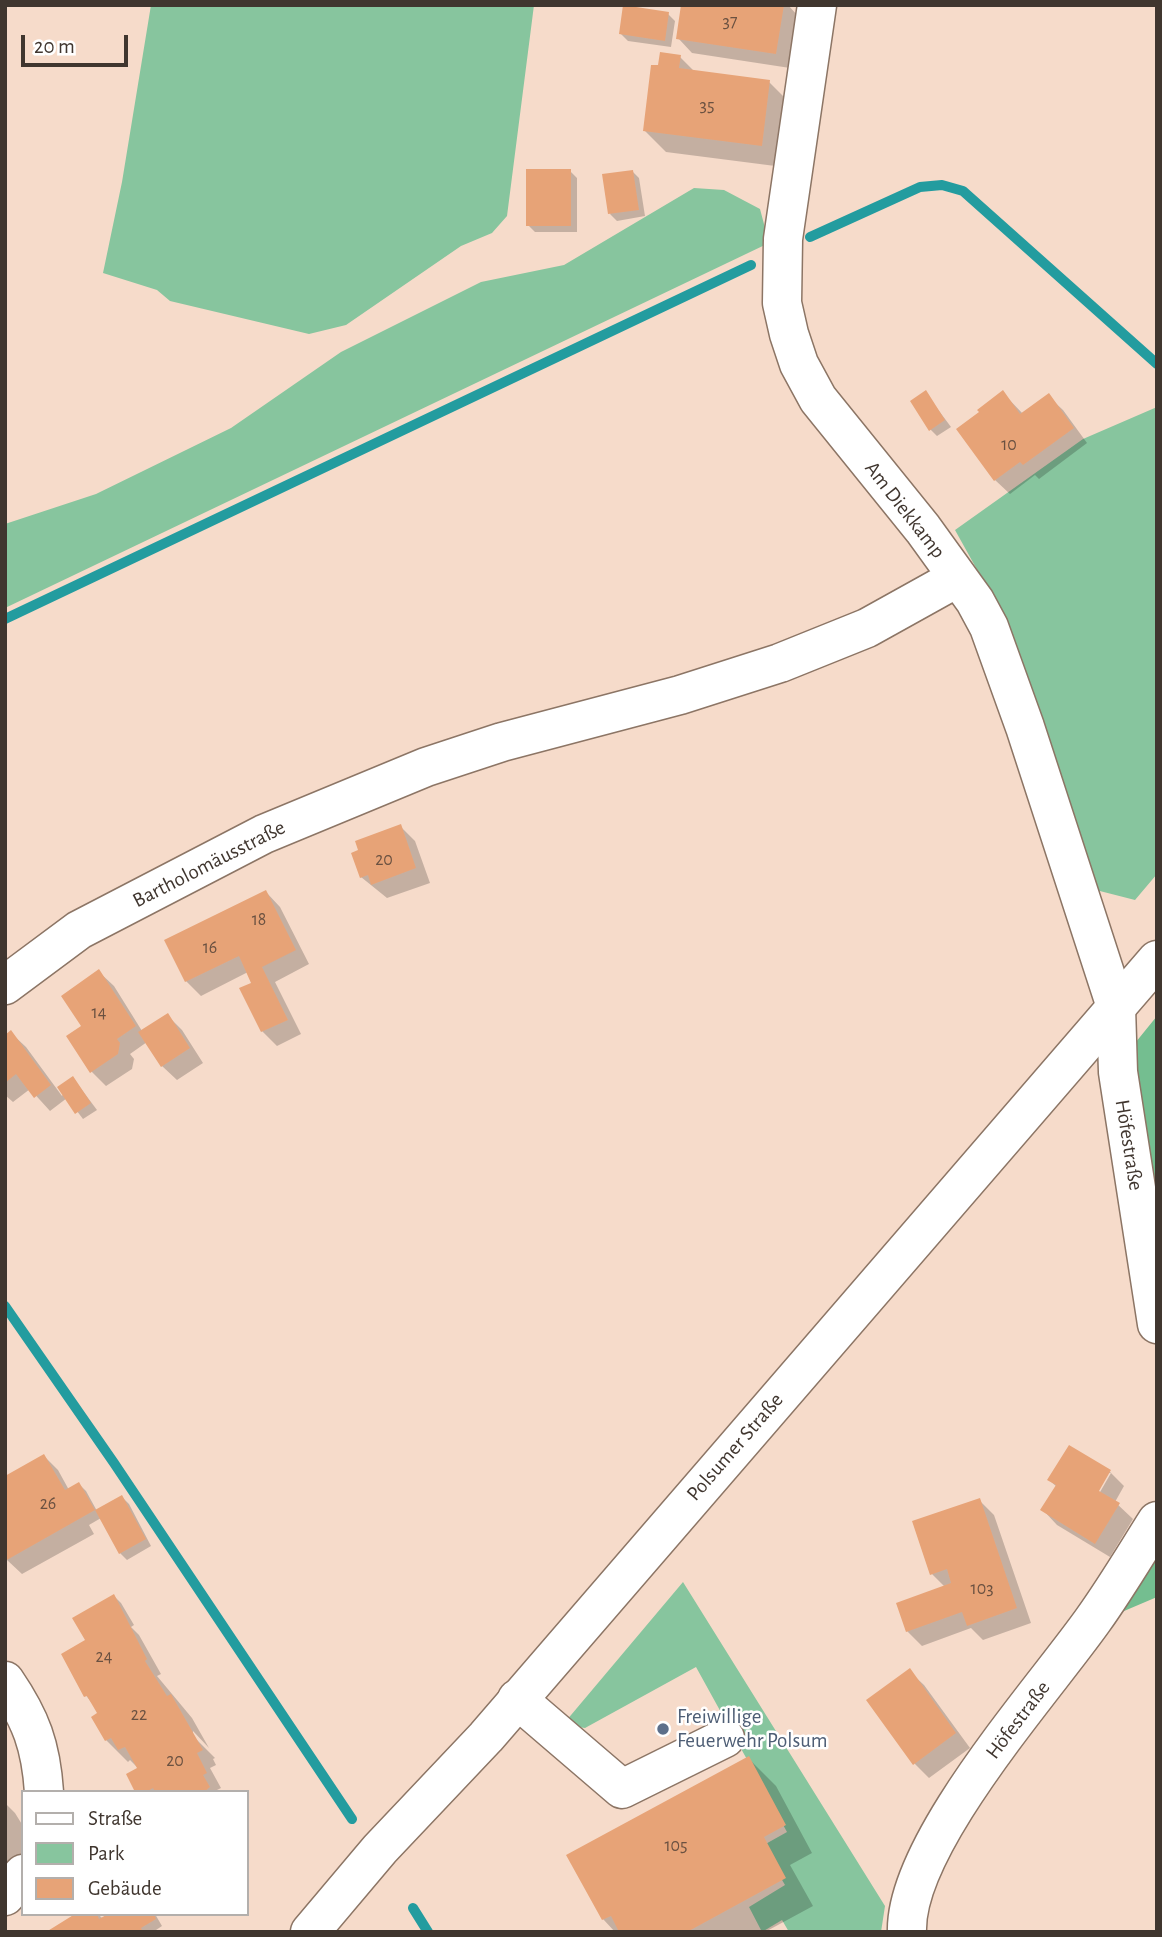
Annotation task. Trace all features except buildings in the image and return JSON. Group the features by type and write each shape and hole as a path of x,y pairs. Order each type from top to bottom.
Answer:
{"street":[{"name":"Am Diekkamp","path":"817,5 783,239 782,303 789,334 799,364 818,399 923,529 975,601 989,627 1025,727 1116,1007"},
{"name":"Bartholomäusstraße","path":"5,985 79,930 264,834 426,767 502,742 680,695 780,663 867,628 957,578"},
{"name":"Polsumer Straße","path":"310,1932 380,1849 486,1737 1157,960"},
{"name":"Höfestraße","path":"1116,1007 1118,1072 1157,1324"},
{"name":"Höfestraße","path":"907,1932 912,1894 923,1864 968,1787 1094,1619 1157,1521"},
{"path":"5,1681 24,1710 42,1761 44,1790"},
{"path":"517,1699 622,1789 725,1738"},
{"path":"5,1896 21,1876"}],"green space":[{"path":"151,5 534,5 507,216 492,233 461,246 346,325 309,334 170,301 157,290 103,273 122,182"},
{"path":"694,188 724,190 760,209 769,243 5,608 5,524 96,494 231,428 341,352 481,282 564,265"},
{"path":"1157,407 1157,874 1135,900 1092,889 1000,611 955,530 1083,439"},
{"path":"1157,1016 1157,1262 1127,1053"},
{"path":"1157,1536 1157,1597 1110,1617"},
{"path":"683,1582 885,1906 881,1932 789,1932 782,1920 762,1932 749,1907 785,1885 762,1846 787,1832 696,1667 585,1728 571,1726 566,1721"}],"waterway":[{"path":"810,237 920,187 942,185 963,191 1157,364"},
{"path":"5,619 751,265"},
{"path":"5,1306 114,1463 352,1819"},
{"path":"413,1908 428,1932"}],"place":[{"name":"Freiwillige Feuerwehr Polsum","path":"663,1729"}]}
